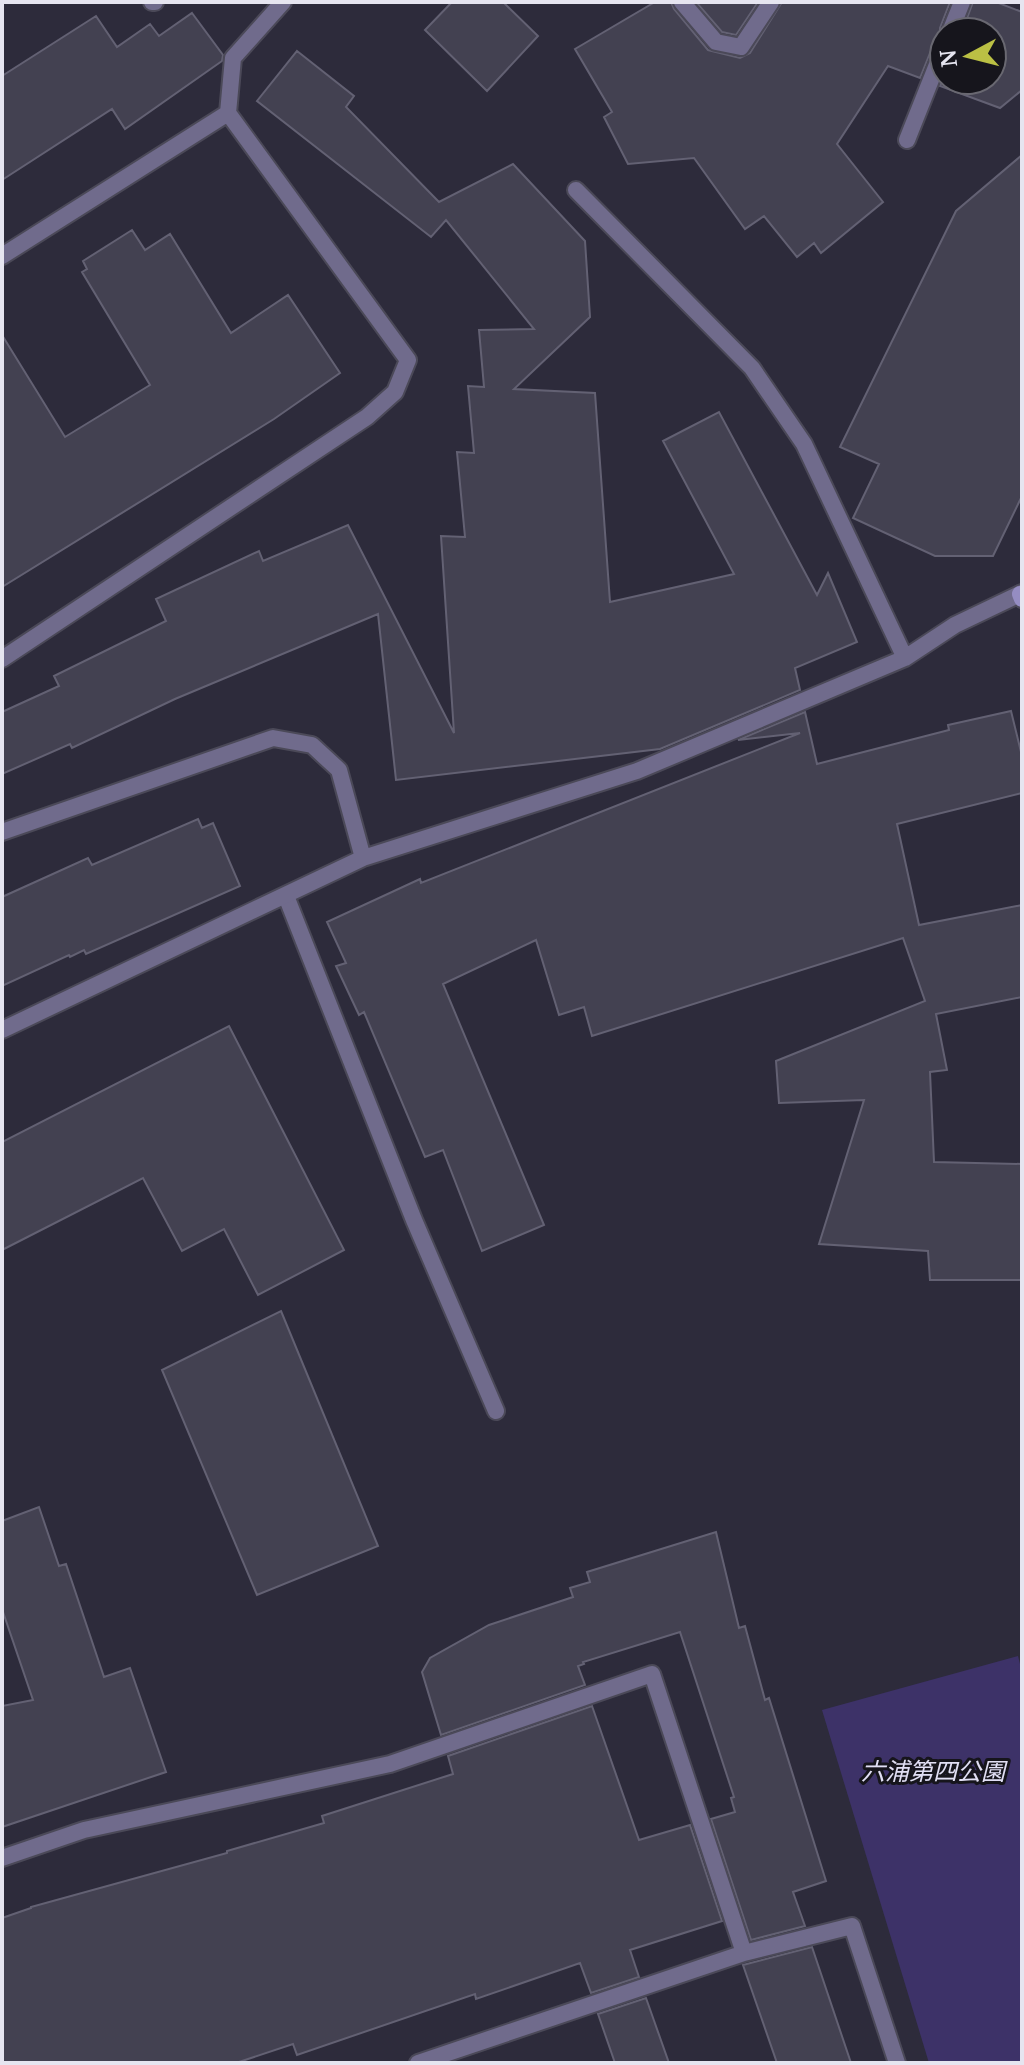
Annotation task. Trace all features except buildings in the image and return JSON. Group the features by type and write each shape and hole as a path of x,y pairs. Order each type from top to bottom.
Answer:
{"street":[{"path":"2,659 367,417 395,392 408,360 228,113 233,58 283,2"},
{"path":"682,2 716,42 741,47 771,2"},
{"path":"907,140 928,87"},
{"path":"2,256 228,113"},
{"path":"576,190 752,368 804,444 905,658"},
{"path":"2,1030 363,858 637,771 905,658 955,625 1021,595"},
{"path":"2,832 273,738 312,745 339,770 363,858"},
{"path":"286,896 414,1220 496,1411"},
{"path":"2,1858 84,1830 390,1764 652,1674 744,1953"},
{"path":"418,2063 744,1953 852,1926 897,2063"}],"green space":[{"name":"六浦第四公園","path":"1018,1656 1022,1672 1022,2063 929,2063 822,1710"}]}
